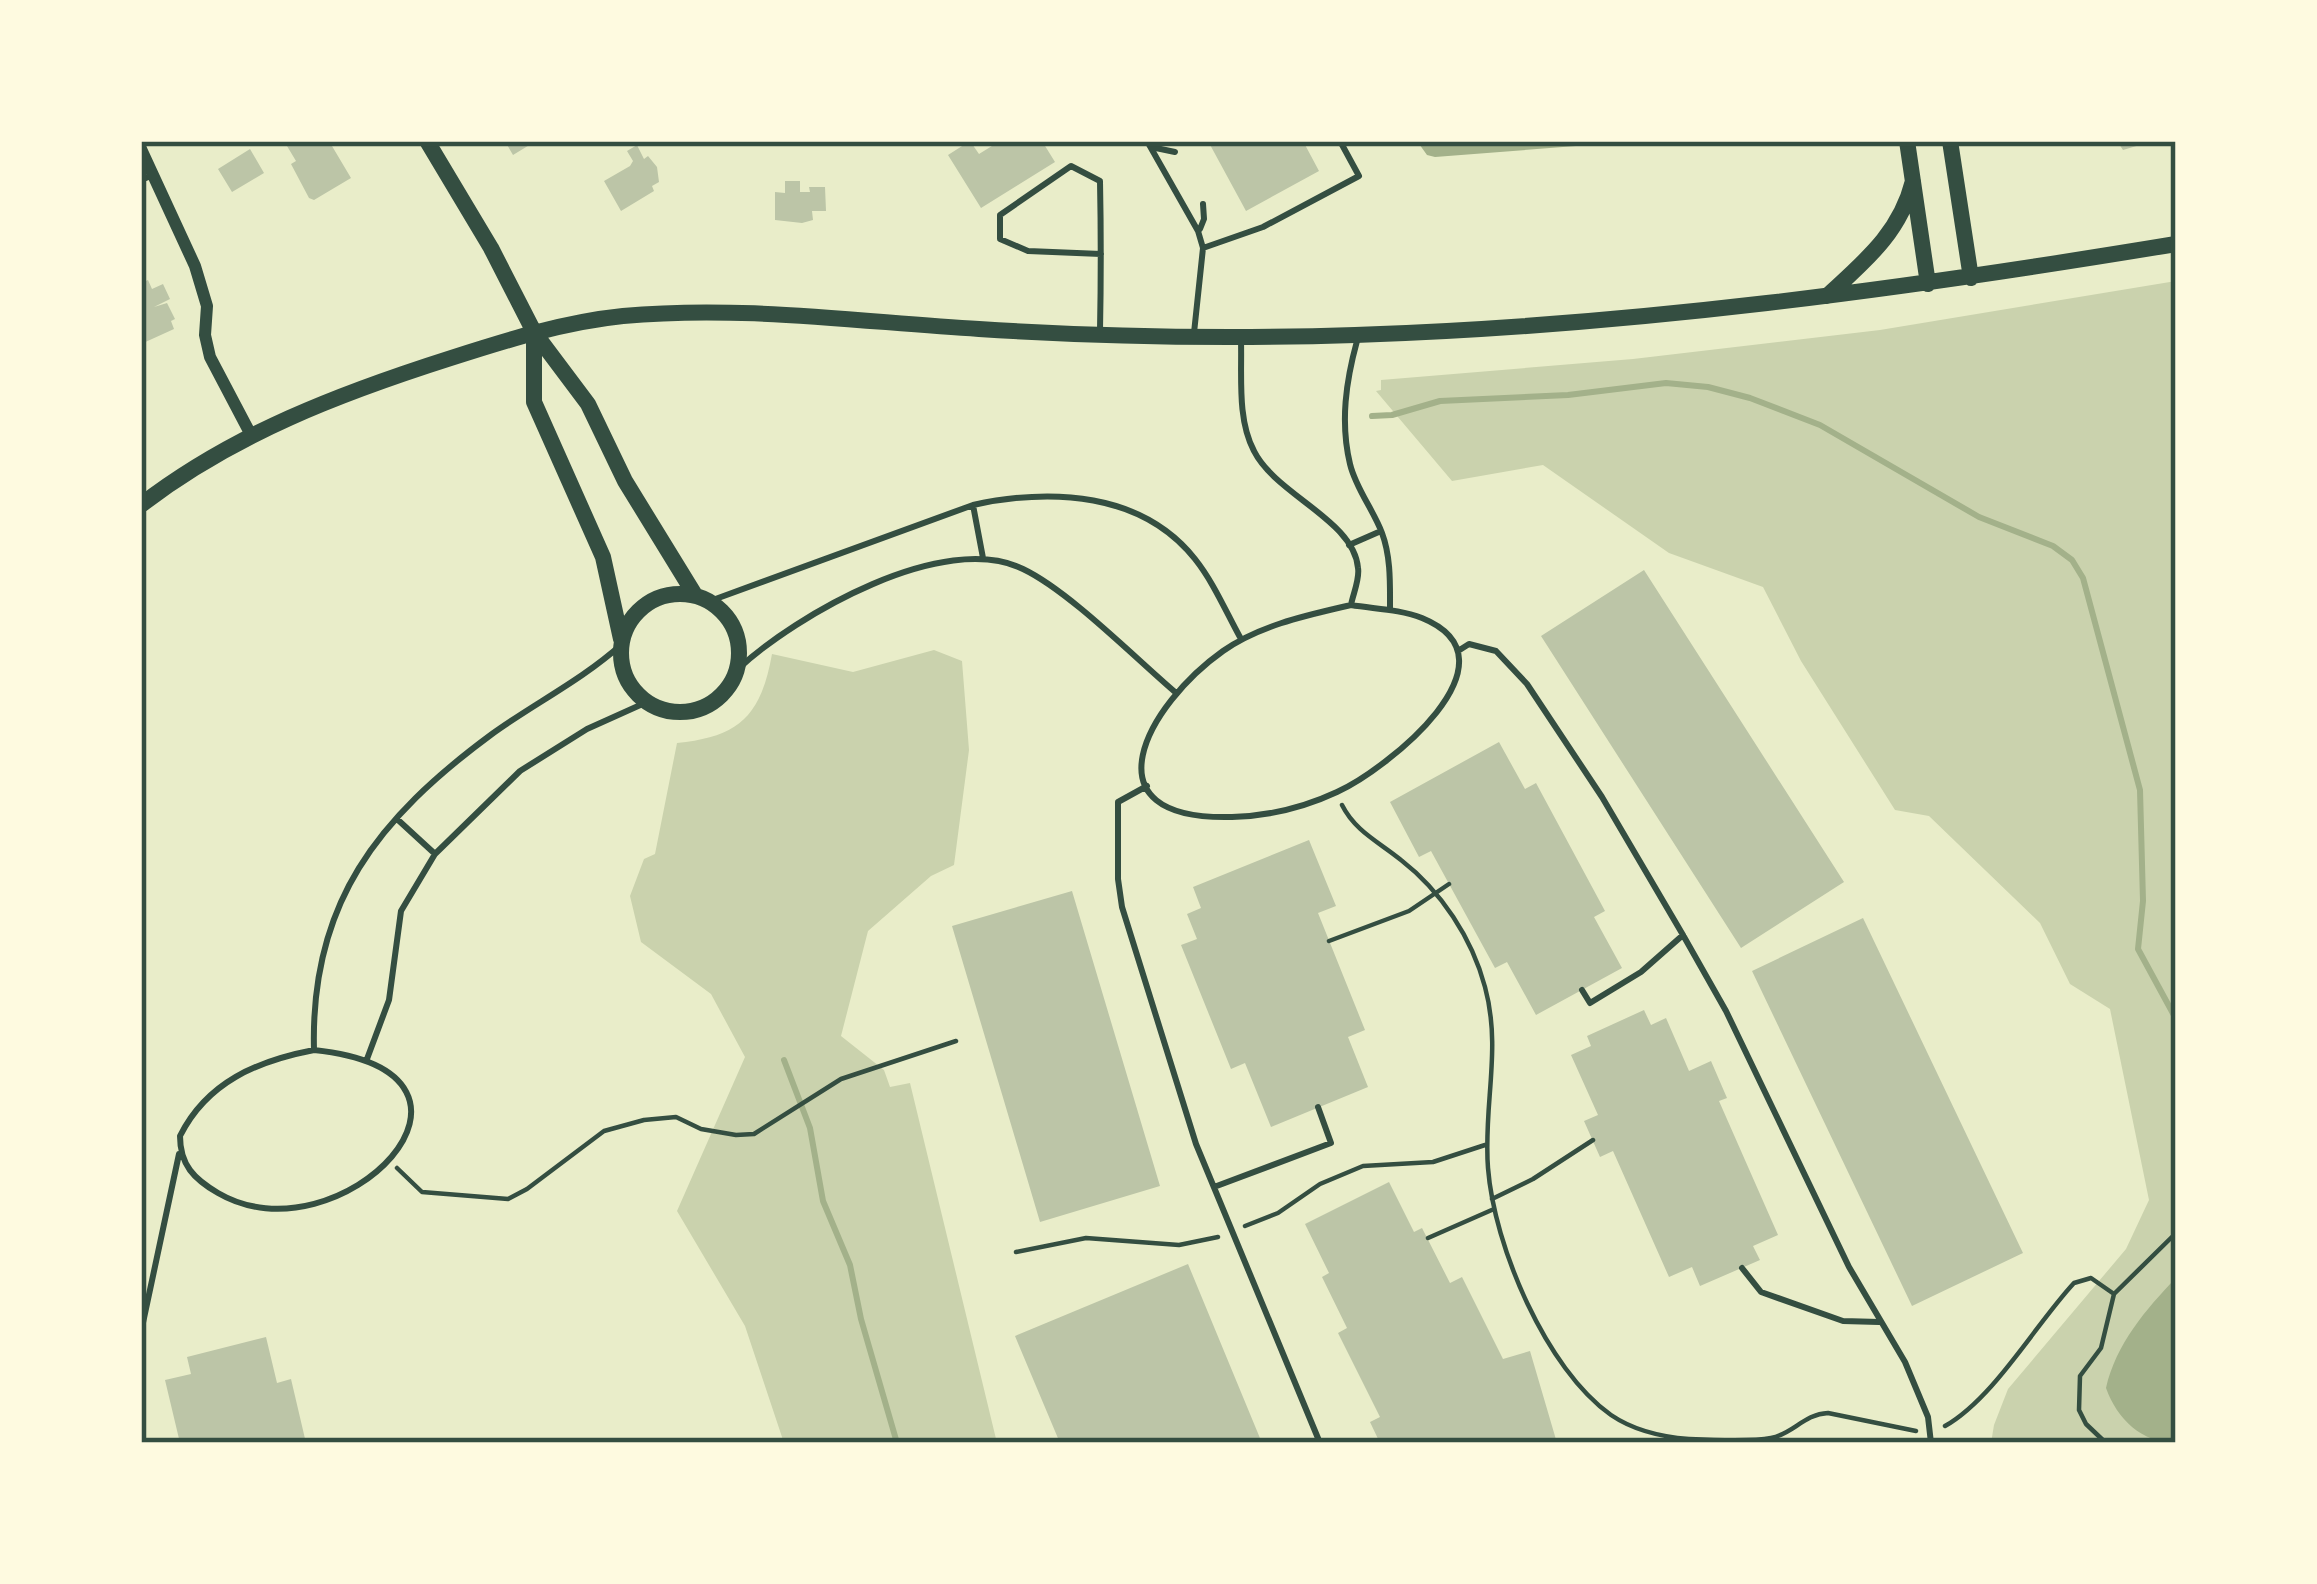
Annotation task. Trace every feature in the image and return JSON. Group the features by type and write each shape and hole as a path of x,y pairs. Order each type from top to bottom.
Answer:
{"main road":[{"path":"427,141 534,332 588,404 625,481 702,598 735,629 738,669 727,690 701,709 680,713 647,702 625,675 603,557 535,402 534,332"},
{"path":"1907,141 1928,284"},
{"path":"1950,141 1971,278"},
{"path":"1828,296 1881,246 1906,208 1913,181"},
{"path":"141,506 250,435 360,388 534,332 623,316 703,314 1100,335 1358,335 1614,320 1928,284 2176,244"},
{"path":"622,644 632,618 644,606 669,595 702,598"}],"street":[{"path":"141,149 147,177 201,286 210,357 250,435"}],"lane":[{"path":"1203,248 1263,227 1360,176 1340,141"},
{"path":"1149,144 1203,248 1193,336"},
{"path":"1149,144 1175,152"},
{"path":"1100,335 1101,254 1100,181 1070,166 1000,215 1000,239 1028,250 1101,254"},
{"path":"1198,231 1204,204"},
{"path":"1358,335 1347,379 1346,438 1358,488 1382,531 1390,572 1390,609"},
{"path":"1240,337 1244,426 1254,453 1267,471 1349,545 1359,569 1351,604"},
{"path":"702,598 974,505 1013,496 1047,495 1112,503 1172,533 1193,556 1240,639"},
{"path":"974,505 983,558"},
{"path":"1349,545 1382,531"},
{"path":"738,669 793,623 854,595 913,569 983,558 1007,562 1044,582 1176,693"},
{"path":"1351,604 1424,619 1442,630 1458,651 1459,675 1432,718 1382,765 1336,793 1260,814 1215,816 1173,812 1155,800 1147,786 1142,749 1159,713 1203,666 1240,639 1351,604"},
{"path":"314,1050 320,955 340,901 365,856 453,765 622,644"},
{"path":"1458,651 1469,644 1484,646 1510,662 1602,797 1726,1010 1879,1322 1919,1391 1931,1443"},
{"path":"368,1059 389,1000 401,911 435,854 520,771 587,729 647,702"},
{"path":"1147,786 1118,802 1122,907 1214,1187 1320,1443"},
{"path":"398,819 435,854"},
{"path":"1582,990 1590,1003 1641,973 1683,935"},
{"path":"141,1332 180,1136 189,1118 218,1087 256,1066 314,1050 368,1059 386,1069 407,1098 407,1135 390,1162 367,1182 327,1198 256,1208 232,1201 196,1179 180,1151"},
{"path":"1214,1187 1331,1143 1318,1107"},
{"path":"1742,1268 1762,1292 1843,1321 1879,1322"}],"path":[{"path":"1336,793 1351,821 1436,894 1466,940 1486,989 1494,1041 1487,1144 1494,1209 1520,1286 1570,1373 1610,1414 1634,1428 1689,1438 1773,1438 1814,1413 1929,1430 1957,1420 2074,1282 2091,1278 2114,1294"},
{"path":"1329,941 1409,910 1450,884"},
{"path":"390,1162 422,1192 508,1198 527,1189 604,1130 676,1117 701,1129 736,1136 754,1134 841,1079 956,1041"},
{"path":"1492,1199 1593,1140"},
{"path":"1016,1252 1086,1238 1194,1244 1278,1213 1320,1184 1350,1171 1433,1162 1487,1144"},
{"path":"1428,1238 1494,1209"},
{"path":"2106,1443 2086,1424 2077,1392 2080,1376 2105,1337 2114,1294 2176,1233"}],"shaded area":[{"path":"1417,141 1641,141 1435,157 1427,155"},
{"path":"2176,281 2176,1443 1991,1443 2008,1389 2126,1249 2149,1200 2110,1009 2070,984 2040,923 1929,816 1895,810 1801,661 1763,587 1669,553 1543,465 1452,481 1376,391 1381,390 1381,380 1633,359 1880,330"},
{"path":"934,650 962,661 969,750 954,865 931,876 868,931 841,1036 884,1070 890,1087 910,1083 997,1443 784,1443 745,1326 677,1211 745,1057 711,994 641,942 630,896 644,859 655,854 677,743 716,735 744,720 761,693 772,654 853,672"},
{"path":"2176,1278 2176,1443 2152,1439 2132,1427 2106,1388 2125,1342"}],"building":[{"path":"284,141 329,141 351,178 314,200 309,198"},
{"path":"536,141 513,155 506,143"},
{"path":"970,141 979,154 1000,141 1042,141 1055,162 981,208 948,155"},
{"path":"1208,141 1303,141 1319,171 1246,211"},
{"path":"2117,141 2150,141 2150,142 2123,150"},
{"path":"637,145 644,159 648,156 657,167 659,182 652,186 654,191 621,211 604,181 630,166 633,161 627,151"},
{"path":"250,149 264,173 232,192 218,169"},
{"path":"785,181 800,181 800,192 825,187 826,211 812,211 813,220 802,223 775,220 775,192 785,193"},
{"path":"148,280 152,289 163,284 170,299 154,307 167,303 174,329 141,344 141,283"},
{"path":"1644,570 1844,882 1741,948 1541,636"},
{"path":"1499,742 1525,789 1536,783 1605,911 1594,917 1622,968 1536,1015 1507,962 1495,968 1431,851 1419,857 1390,802"},
{"path":"1309,840 1336,906 1318,913 1365,1030 1348,1037 1368,1087 1271,1127 1245,1063 1231,1069 1181,945 1197,939 1187,914 1201,908 1193,887"},
{"path":"1072,891 1160,1186 1040,1222 952,926"},
{"path":"1863,918 2023,1253 1912,1306 1752,971"},
{"path":"1644,1010 1651,1025 1666,1018 1689,1071 1711,1061 1727,1098 1719,1101 1778,1235 1753,1246 1760,1260 1700,1286 1692,1267 1669,1277 1613,1151 1600,1157 1584,1121 1598,1115 1571,1055 1591,1046 1587,1036"},
{"path":"1389,1182 1414,1232 1422,1228 1450,1283 1462,1277 1503,1359 1530,1351 1557,1443 1380,1443 1370,1422 1380,1417 1338,1333 1347,1328 1322,1277 1329,1273 1305,1224"},
{"path":"1188,1264 1262,1443 1060,1443 1015,1336"},
{"path":"266,1337 277,1383 291,1379 306,1443 180,1443 165,1380 191,1374 187,1357"}],"waterway":[{"path":"1372,416 1440,401 1568,395 1666,383 1708,387 1820,425 1979,517 2053,546 2072,560 2083,578 2140,790 2143,901 2138,949 2176,1019"},
{"path":"784,1060 810,1128 823,1201 850,1265 897,1443"}]}
